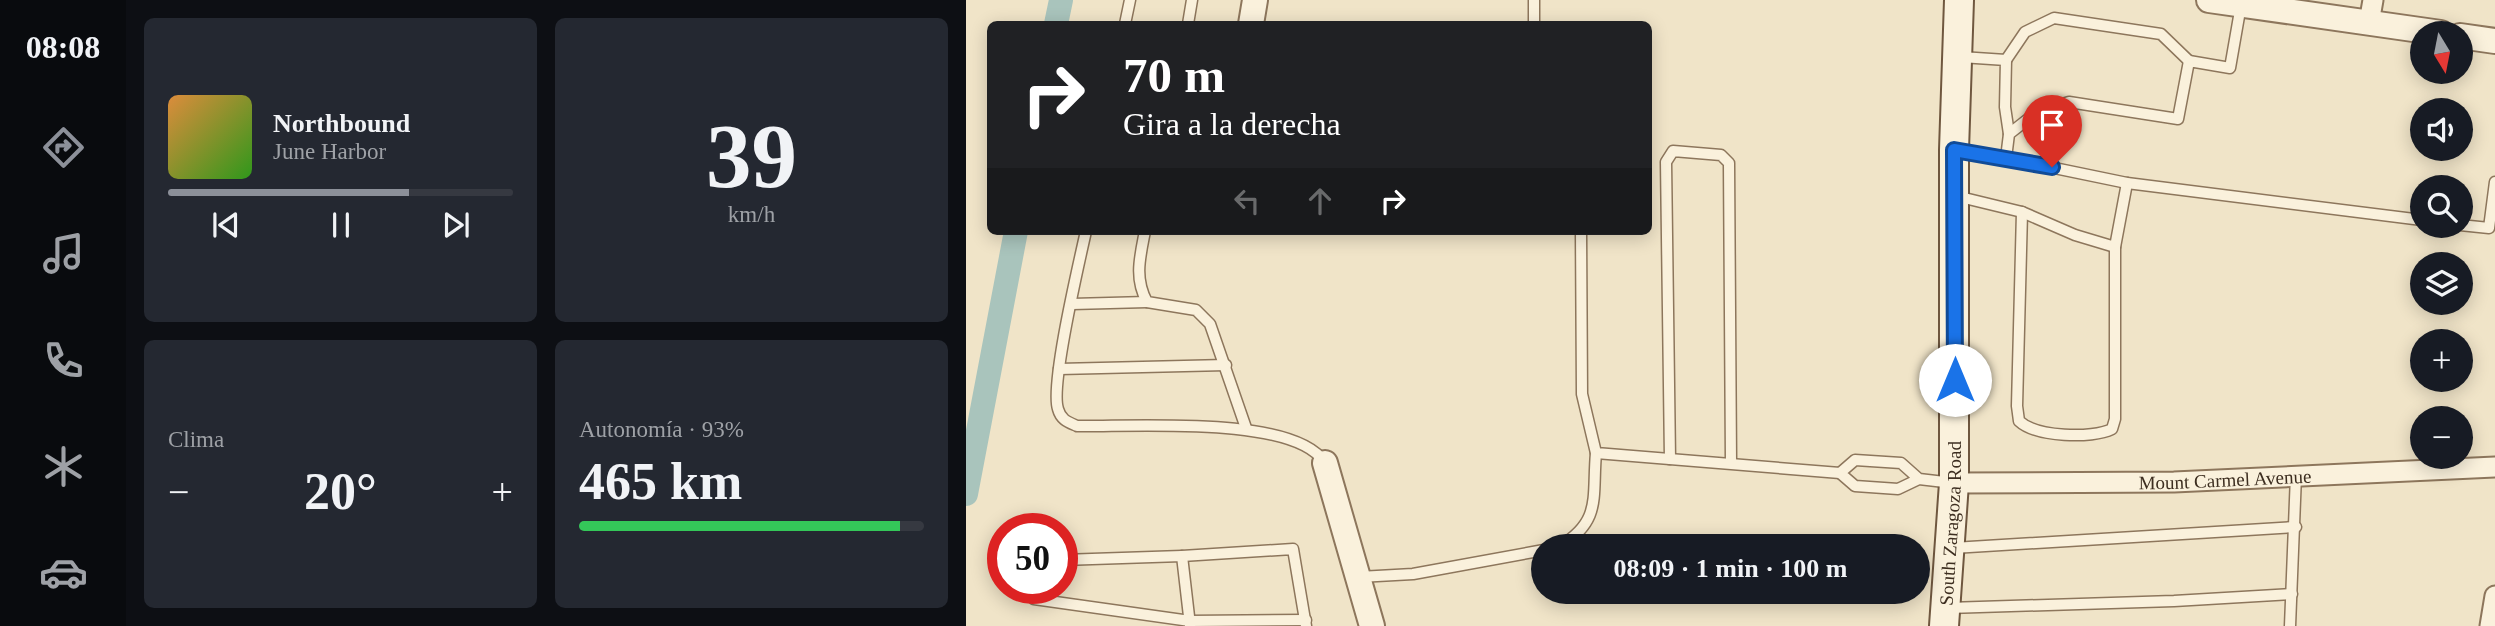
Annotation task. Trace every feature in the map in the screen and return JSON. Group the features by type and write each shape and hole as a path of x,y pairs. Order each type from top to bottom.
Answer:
{"main road":[{"name":"South Zaragoza Road","path":"1944,617 1954,483 1954,150 1959,0"}],"street":[{"path":"1252,21 1255,0"},
{"path":"2209,0 2241,5 2371,11 2410,23"},
{"path":"2473,38 2495,41"},
{"path":"1325,463 1372,626"},
{"name":"Mount Carmel Avenue","path":"1954,483 2174,482 2495,467"},
{"path":"2490,626 2495,596"}],"lane":[{"path":"1126,21 1130,0"},
{"path":"1192,0 1192,21"},
{"path":"1534,0 1534,21"},
{"path":"2006,158 2009,134 2005,107 2006,60 2025,32 2053,19 2161,34 2189,61 2230,68 2241,5"},
{"path":"1957,56 2006,60"},
{"path":"2009,134 2037,112 2069,102 2178,119 2189,61"},
{"path":"1954,150 2127,183 2410,218"},
{"path":"1670,458 1666,162 1673,151 1721,155 1729,163 1731,463"},
{"path":"2473,226 2489,228 2495,182"},
{"path":"2022,212 2017,407 2019,421 2028,429 2045,433 2102,434 2112,429 2115,419 2115,247 2127,183"},
{"path":"1955,196 2022,212 2075,235 2115,247"},
{"path":"1085,235 1059,369 1057,407 1064,420 1077,426 1246,428 1304,444 1318,452 1325,463"},
{"path":"1144,235 1138,269 1139,288 1147,302"},
{"path":"1580,534 1591,516 1596,453 1582,394 1581,235"},
{"path":"1072,304 1147,302 1196,310 1210,324 1246,428"},
{"path":"1059,369 1226,365"},
{"path":"1596,453 1840,473 1855,486 1898,489 1919,479 1954,483"},
{"path":"1840,473 1855,460 1901,463 1919,479"},
{"path":"2290,626 2296,475"},
{"path":"1949,548 2296,527"},
{"path":"1065,604 1190,624 1306,623 1293,549 1078,559"},
{"path":"1358,577 1413,574 1531,552"},
{"path":"1182,556 1190,624"},
{"path":"1944,617 2292,594"}],"waterway":[{"path":"1057,21 1061,0"},
{"path":"966,494 1015,235"}],"route":[{"path":"1955,380 1954,150 2052,167"}]}
